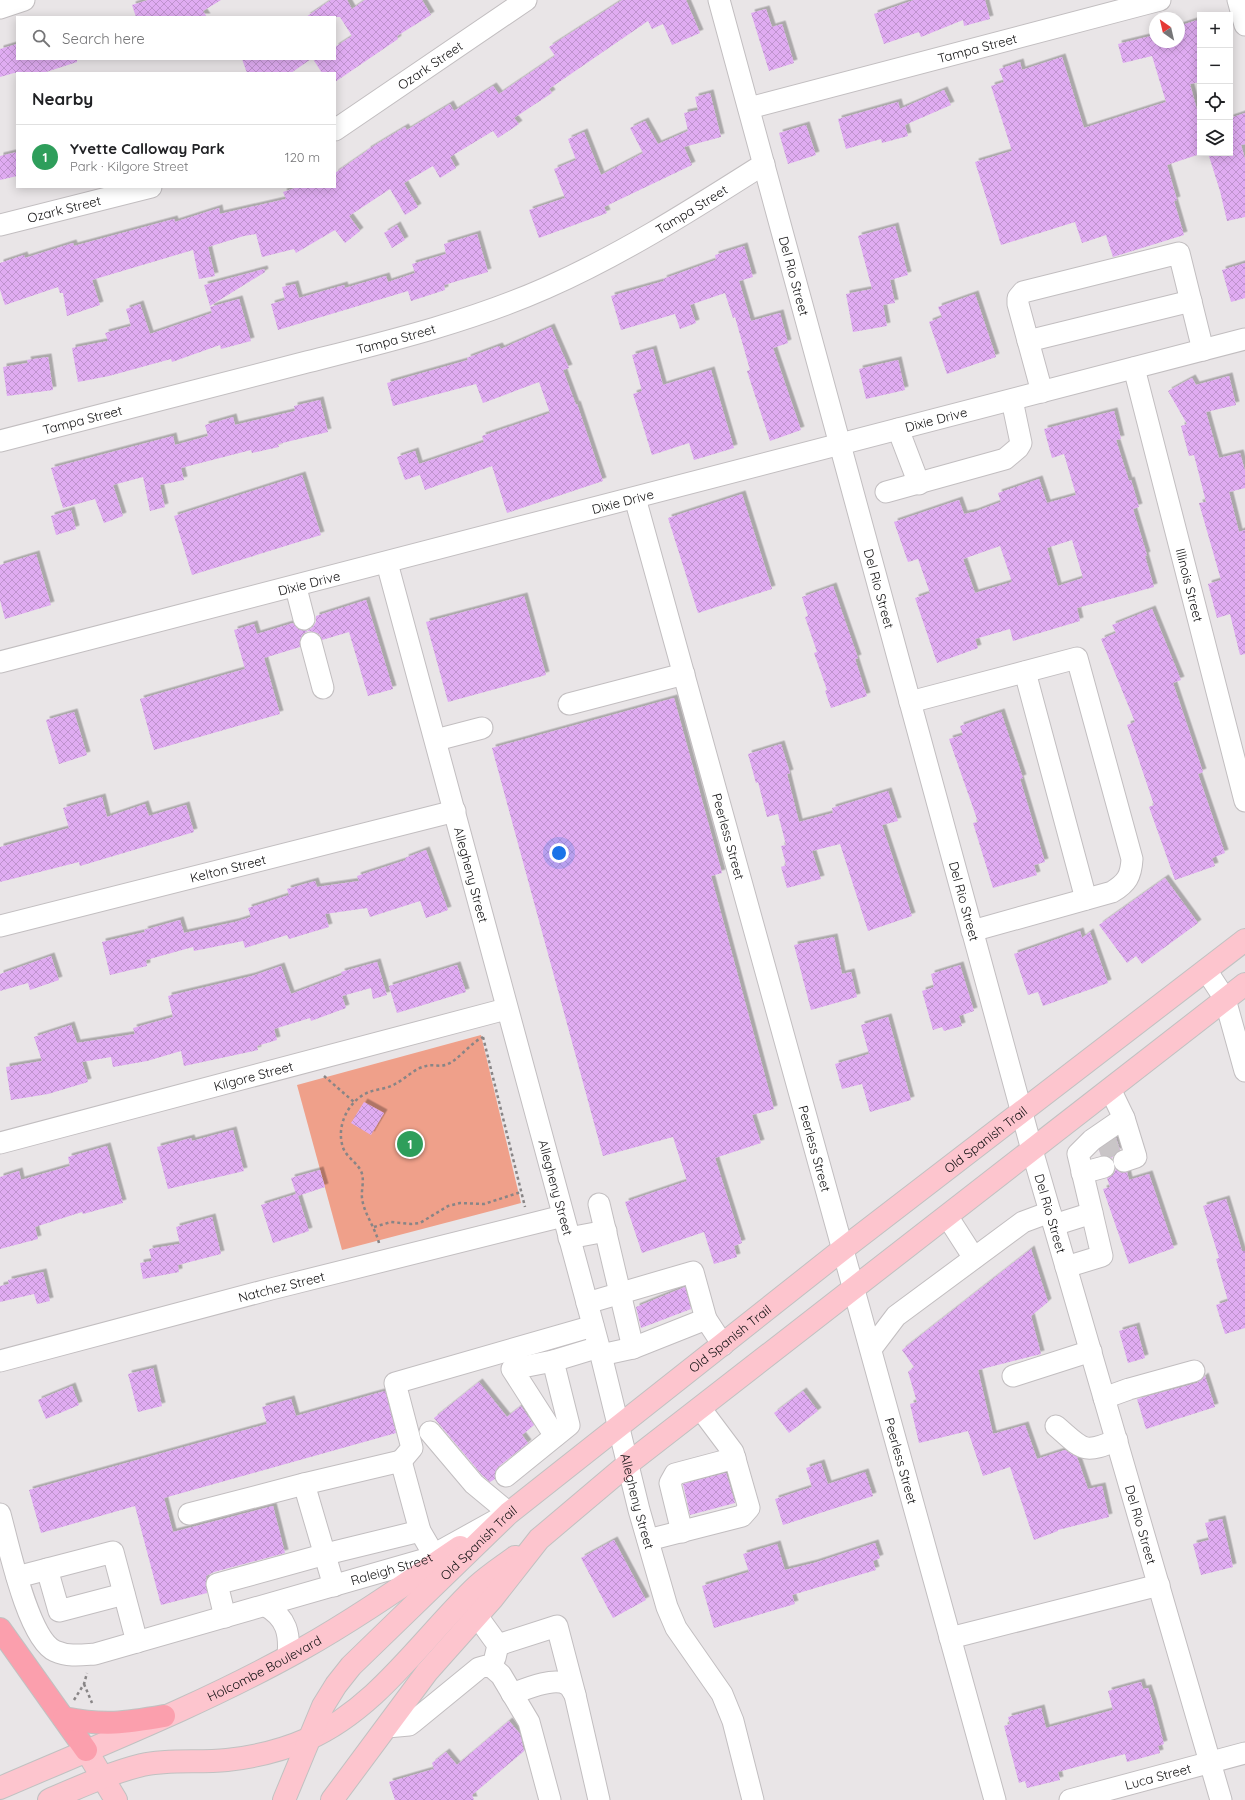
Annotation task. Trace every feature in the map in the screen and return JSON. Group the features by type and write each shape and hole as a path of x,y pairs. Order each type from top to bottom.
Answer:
{"highway":[{"path":"0,1628 64,1718 77,1754"},
{"path":"64,1718 108,1724 120,1724 164,1716"}],"main road":[{"name":"Old Spanish Trail","path":"284,1800 323,1706 336,1684 352,1666 510,1513 843,1250 1245,940"},
{"path":"49,1800 94,1781 143,1765 226,1760 284,1749 309,1739 339,1722 362,1704 421,1647 478,1585 539,1539 629,1463 1245,984"},
{"name":"Holcombe Boulevard","path":"0,1788 219,1693 288,1656 373,1606 510,1513"},
{"path":"332,1800 427,1672 477,1616 539,1539"},
{"path":"77,1754 94,1781 116,1800"}],"street":[{"path":"0,8 24,0"},
{"name":"Ozark Street","path":"336,129 526,0"},
{"name":"Del Rio Street","path":"719,0 811,344 840,444 1032,1150 1221,1800"},
{"name":"Tampa Street","path":"749,108 1160,0"},
{"path":"1238,0 1245,25"},
{"name":"Tampa Street","path":"0,441 391,341 497,308 546,288 600,262 682,216 764,164"},
{"name":"Ozark Street","path":"0,225 147,188"},
{"path":"1042,392 1018,304 1018,298 1023,292 1179,253 1203,350"},
{"path":"1028,341 1191,301"},
{"name":"Dixie Drive","path":"0,662 296,588 840,444 1245,339"},
{"name":"Illinois Street","path":"1134,368 1245,801"},
{"path":"886,492 1005,459 1013,453 1021,443 1012,400"},
{"path":"898,429 919,484"},
{"name":"Peerless Street","path":"635,498 995,1800"},
{"name":"Allegheny Street","path":"387,563 455,810 506,1008 600,1351 648,1540 667,1607 676,1628 722,1694 733,1721 753,1800"},
{"path":"296,588 304,619"},
{"path":"311,643 323,688"},
{"path":"910,702 1077,658 1130,851 1132,859 1129,878 1123,885 1112,892 972,931"},
{"path":"1025,672 1086,899"},
{"path":"569,704 684,674"},
{"path":"436,740 482,728"},
{"name":"Kelton Street","path":"0,926 455,810"},
{"path":"1206,970 1225,999 1245,1071"},
{"name":"Kilgore Street","path":"0,1143 506,1008"},
{"path":"1110,1089 1124,1118"},
{"path":"1076,1116 1103,1155"},
{"path":"1066,1267 1102,1256 1092,1213 1103,1155 1124,1118"},
{"path":"1103,1155 1124,1118"},
{"path":"599,1204 632,1348"},
{"path":"870,1349 896,1316 1022,1222 1092,1213"},
{"name":"Natchez Street","path":"0,1362 384,1261 563,1216"},
{"path":"947,1216 974,1258"},
{"path":"569,1238 606,1231"},
{"path":"587,1303 693,1272 706,1319 723,1345"},
{"path":"555,1436 512,1369 600,1351 632,1348 706,1319"},
{"path":"189,1514 304,1484 402,1461 412,1448 395,1382 593,1326"},
{"path":"1013,1376 1091,1351"},
{"path":"506,1476 569,1425 553,1361"},
{"path":"1104,1398 1128,1389 1194,1371"},
{"path":"648,1540 742,1516 749,1508 733,1452 700,1408"},
{"path":"1056,1426 1081,1448 1096,1449 1117,1440"},
{"path":"430,1432 474,1484 510,1513"},
{"path":"682,1532 670,1483 675,1474 735,1458"},
{"path":"402,1461 420,1531 434,1555"},
{"path":"304,1484 326,1554 334,1586"},
{"name":"Raleigh Street","path":"17,1577 21,1591 42,1639 54,1651 72,1656 83,1655 137,1642 266,1606 426,1559 510,1513"},
{"path":"0,1514 17,1577 113,1552 137,1642"},
{"path":"225,1617 217,1584 326,1554 420,1531"},
{"path":"48,1569 59,1611 124,1594"},
{"path":"950,1638 1159,1585"},
{"path":"266,1606 277,1612 285,1626 290,1639 288,1656"},
{"path":"477,1616 498,1645 493,1668"},
{"path":"498,1645 557,1626 575,1695 599,1800"},
{"path":"387,1727 409,1725 479,1668 486,1666 493,1668 501,1675 529,1722 550,1800"},
{"path":"512,1694 530,1686 560,1681 568,1685 575,1695"},
{"name":"Luca Street","path":"1070,1800 1245,1753"}],"path":[{"path":"478,1016 529,1225"},
{"path":"384,1261 374,1227 362,1197 364,1184 362,1171 349,1159 342,1146 340,1134 342,1120 354,1102 368,1092 392,1086 426,1066 444,1066 459,1056 475,1041 483,1037"},
{"path":"314,1060 317,1070 354,1102"},
{"path":"374,1227 391,1222 411,1224 420,1223 448,1206 460,1203 484,1204 521,1192"},
{"path":"64,1718 84,1684 87,1670 83,1655"},
{"path":"84,1684 93,1705"}],"shaded area":[{"path":"481,1035 521,1203 342,1250 297,1085"}],"building":[{"path":"148,0 221,0 203,11 206,16 136,16 132,5"},
{"path":"331,0 347,0 352,9 365,0 422,0 431,15 397,36 398,39 336,81 336,72 321,72 314,60 336,60 336,46 352,36 340,17 307,16"},
{"path":"622,0 686,0 700,33 672,45 663,24 652,29 648,21 549,89 552,93 514,118 519,124 498,138 493,131 450,157 456,168 440,178 433,166 404,183 418,207 405,215 390,189 349,216 360,231 345,243 335,230 296,253 294,249 262,257 256,234 244,236 208,247 215,276 199,279 193,250 92,280 100,305 67,316 63,293 60,293 58,287 5,305 0,290 0,263 24,255 25,258 73,243 74,246 174,219 175,222 219,208 220,214 286,199 283,192 295,188 336,188 336,172 367,150 405,127 407,130 450,104 454,111 493,86 499,94 555,56 549,47"},
{"path":"914,0 985,0 990,19 964,26 963,20 921,37 919,32 884,44 874,14"},
{"path":"766,9 772,27 782,24 794,63 769,71 751,13"},
{"path":"1197,20 1197,83 1190,84 1197,110 1197,155 1167,165 1177,200 1174,201 1184,235 1113,257 1106,235 1082,243 1075,222 1001,245 975,162 1012,151 991,86 1004,82 999,69 1020,62 1022,70 1062,57 1084,128 1166,102 1152,56 1123,63 1118,44 1149,36 1149,48 1185,48 1185,24"},
{"path":"16,44 16,60 77,60 77,62 46,72 16,72 0,77 0,49"},
{"path":"242,60 310,60 292,72 247,72"},
{"path":"944,90 951,105 905,125 908,136 882,143 881,139 846,149 838,119 898,102 900,109"},
{"path":"710,93 721,137 684,147 692,165 604,207 607,213 539,238 529,210 565,198 554,169 576,160 568,139 584,132 601,175 643,153 630,128 645,121 658,144 688,131 684,113 698,110 695,97"},
{"path":"1245,113 1245,144 1241,145 1245,159 1245,217 1227,221 1220,191 1209,156 1233,156 1233,117"},
{"path":"806,125 816,155 788,164 779,133"},
{"path":"16,152 16,176 0,180 0,156"},
{"path":"397,225 405,240 392,248 384,233"},
{"path":"895,226 908,275 890,280 895,303 883,305 887,326 853,332 846,294 872,289 858,236"},
{"path":"477,234 488,272 444,285 445,290 411,301 408,291 278,330 271,304 285,300 282,287 295,284 299,298 344,285 345,288 386,276 388,282 415,273 412,264 446,254 444,244"},
{"path":"744,246 753,277 739,281 751,321 780,313 788,343 773,348 801,430 770,441 747,371 750,370 735,317 733,318 725,293 690,305 696,323 680,329 675,314 621,330 611,296 664,281 663,279 716,260 715,255"},
{"path":"1245,263 1245,298 1231,302 1222,270"},
{"path":"264,269 265,272 210,306 204,285"},
{"path":"975,294 996,357 947,374 929,322 942,317 938,307"},
{"path":"239,299 251,341 221,349 220,345 172,362 171,359 109,376 78,382 72,348 108,341 105,333 131,326 126,309 140,304 150,334 212,313 210,307"},
{"path":"551,327 569,368 563,370 576,405 577,404 603,481 507,513 492,466 425,490 420,475 405,480 397,457 415,451 419,464 484,442 482,436 550,413 539,382 483,403 476,384 393,406 387,383 468,360 467,358 499,346 501,349"},
{"path":"653,349 663,385 711,370 734,448 694,460 689,443 652,455 633,394 642,391 632,355"},
{"path":"48,357 53,390 7,396 3,367 28,363 27,360"},
{"path":"898,360 905,390 866,399 859,369"},
{"path":"1229,376 1236,405 1206,412 1219,458 1240,453 1245,471 1245,488 1229,492 1239,532 1245,530 1245,654 1240,655 1230,614 1217,618 1208,584 1221,580 1199,503 1206,502 1194,455 1189,456 1181,426 1187,424 1168,391 1192,378 1196,385"},
{"path":"320,400 328,432 278,444 279,447 252,453 251,450 181,468 184,480 160,485 165,507 150,511 143,477 113,485 123,516 104,523 95,499 63,508 51,468 173,436 175,445 208,436 205,425 233,417 235,425 295,411 294,406"},
{"path":"1114,411 1121,439 1116,440 1139,507 1133,509 1147,555 1145,556 1154,587 1077,608 1080,621 1013,641 1010,629 975,639 978,648 937,663 915,598 930,593 918,559 908,562 894,522 959,500 964,514 974,512 1001,502 998,493 1039,479 1047,503 1076,495 1064,454 1052,458 1044,429","holes":["1072,540 1083,578 1058,586 1047,548","1000,546 1012,582 975,593 963,559"]},
{"path":"302,475 321,535 192,575 174,516"},
{"path":"742,494 772,589 698,613 668,518"},
{"path":"71,510 76,529 56,535 51,516"},
{"path":"36,554 51,605 5,619 0,600 0,565"},
{"path":"833,586 858,658 855,659 867,696 831,708 825,691 827,690 814,653 817,652 805,617 808,616 802,597"},
{"path":"524,596 546,675 448,702 426,622"},
{"path":"366,600 393,689 368,696 349,632 322,640 319,634 308,631 303,634 300,640 300,647 264,658 280,714 154,750 140,699 245,669 234,630 254,624 257,634 293,623 300,630 307,631 313,627 316,622 316,616"},
{"path":"1152,609 1181,680 1173,683 1203,772 1198,774 1225,853 1212,858 1215,866 1175,880 1149,807 1154,805 1127,725 1135,722 1101,639 1116,633 1112,625"},
{"path":"674,698 722,873 711,876 774,1109 752,1115 761,1143 715,1158 742,1243 734,1246 737,1257 714,1264 704,1232 642,1253 625,1202 687,1181 673,1137 603,1156 492,748"},
{"path":"74,712 87,755 59,764 46,720"},
{"path":"1001,712 1023,778 1020,779 1045,862 1034,865 1037,875 993,888 973,823 978,822 949,739 963,735 960,726"},
{"path":"781,744 790,773 787,774 799,822 833,813 832,808 888,791 898,821 882,825 912,916 868,931 840,844 812,851 821,879 787,888 781,867 786,865 781,846 786,845 778,814 767,817 758,782 756,783 748,754"},
{"path":"102,797 107,817 145,804 149,816 186,805 194,832 80,866 79,862 0,882 0,847 69,828 63,808"},
{"path":"426,850 448,910 426,918 420,901 370,917 367,908 325,914 329,927 289,939 287,935 245,948 243,941 194,951 193,947 146,960 147,966 110,975 102,942 145,932 144,930 180,920 184,933 235,922 251,917 248,908 289,895 287,889 315,881 317,887 359,881 357,876 406,860 405,858"},
{"path":"1165,878 1198,923 1142,964 1136,956 1127,963 1099,925"},
{"path":"1080,931 1082,938 1090,932 1108,983 1043,1006 1038,992 1028,995 1014,954"},
{"path":"834,937 842,974 851,972 857,997 811,1010 794,945"},
{"path":"51,956 59,980 30,990 28,983 0,991 0,974"},
{"path":"377,962 387,995 373,999 371,988 342,996 346,1008 311,1021 310,1018 274,1029 277,1040 257,1046 258,1050 184,1066 181,1051 147,1061 113,1067 111,1057 82,1062 88,1082 48,1094 11,1100 6,1067 42,1061 34,1037 71,1025 77,1043 135,1034 133,1028 173,1017 168,996 252,976 281,966 291,994 342,975 341,972"},
{"path":"457,965 466,992 397,1013 389,986"},
{"path":"960,965 974,1011 959,1016 962,1026 944,1031 942,1027 933,1030 922,991 934,987 931,974"},
{"path":"888,1017 911,1100 870,1112 862,1084 842,1089 835,1064 869,1054 861,1025"},
{"path":"364,1102 384,1113 371,1135 351,1123"},
{"path":"233,1130 244,1171 168,1189 157,1147 191,1138 192,1141"},
{"path":"1116,1138 1120,1150 1115,1153 1112,1158 1101,1155 1099,1150"},
{"path":"107,1146 123,1203 83,1214 82,1212 35,1227 38,1239 0,1249 0,1177 19,1171 21,1180 70,1166 68,1157"},
{"path":"1116,1169 1121,1173 1127,1172 1129,1180 1149,1174 1174,1248 1129,1264 1103,1189 1110,1187 1107,1178 1113,1175"},
{"path":"320,1170 325,1187 298,1196 309,1231 273,1243 261,1205 296,1194 291,1178"},
{"path":"1226,1199 1242,1251 1245,1251 1245,1328 1225,1334 1216,1305 1228,1301 1216,1259 1219,1258 1203,1206"},
{"path":"212,1217 221,1254 178,1265 179,1272 143,1279 140,1263 152,1261 149,1249 180,1244 176,1227"},
{"path":"1031,1249 1048,1302 1031,1316 1041,1354 978,1370 993,1434 1025,1425 1037,1459 1065,1450 1077,1457 1088,1489 1102,1486 1109,1517 1058,1530 1034,1540 1010,1467 983,1476 968,1431 919,1443 910,1404 917,1402 908,1372 914,1367 902,1350"},
{"path":"43,1272 50,1301 37,1304 34,1294 0,1302 0,1286 9,1284 8,1280"},
{"path":"685,1287 691,1309 641,1328 636,1307"},
{"path":"1136,1326 1145,1358 1128,1363 1119,1331"},
{"path":"153,1368 162,1406 138,1412 128,1374"},
{"path":"1205,1376 1215,1407 1146,1429 1137,1399 1197,1383"},
{"path":"479,1382 507,1417 521,1406 534,1425 522,1435 528,1443 498,1467 495,1472 495,1479 490,1482 482,1475 434,1418"},
{"path":"72,1386 79,1405 46,1419 38,1400"},
{"path":"385,1391 396,1433 164,1498 173,1532 273,1506 285,1553 214,1572 206,1576 207,1593 161,1605 135,1506 41,1533 29,1490 267,1424 262,1407 291,1399 296,1416"},
{"path":"803,1391 818,1411 789,1433 774,1413"},
{"path":"821,1463 828,1484 865,1472 873,1496 783,1525 775,1499 812,1487 806,1468"},
{"path":"726,1473 735,1503 690,1515 683,1484"},
{"path":"1222,1519 1233,1567 1201,1575 1193,1544 1209,1540 1205,1523"},
{"path":"614,1540 646,1600 613,1618 581,1558"},
{"path":"875,1543 880,1558 873,1561 876,1570 792,1595 795,1604 714,1628 702,1586 749,1572 743,1554 777,1544 785,1570 814,1563"},
{"path":"1141,1682 1143,1689 1148,1688 1164,1744 1158,1746 1160,1753 1127,1762 1125,1754 1058,1772 1060,1780 1027,1788 1025,1781 1019,1783 1004,1726 1010,1724 1008,1717 1041,1708 1046,1728 1113,1710 1108,1691"},
{"path":"509,1721 520,1734 524,1751 472,1795 474,1800 395,1800 389,1782 434,1769 432,1763 446,1752 457,1765"}],"tunnel":[{"path":"1099,1150 1118,1144"}],"place":[{"name":"Yvette Calloway Park","path":"410,1144"}]}
